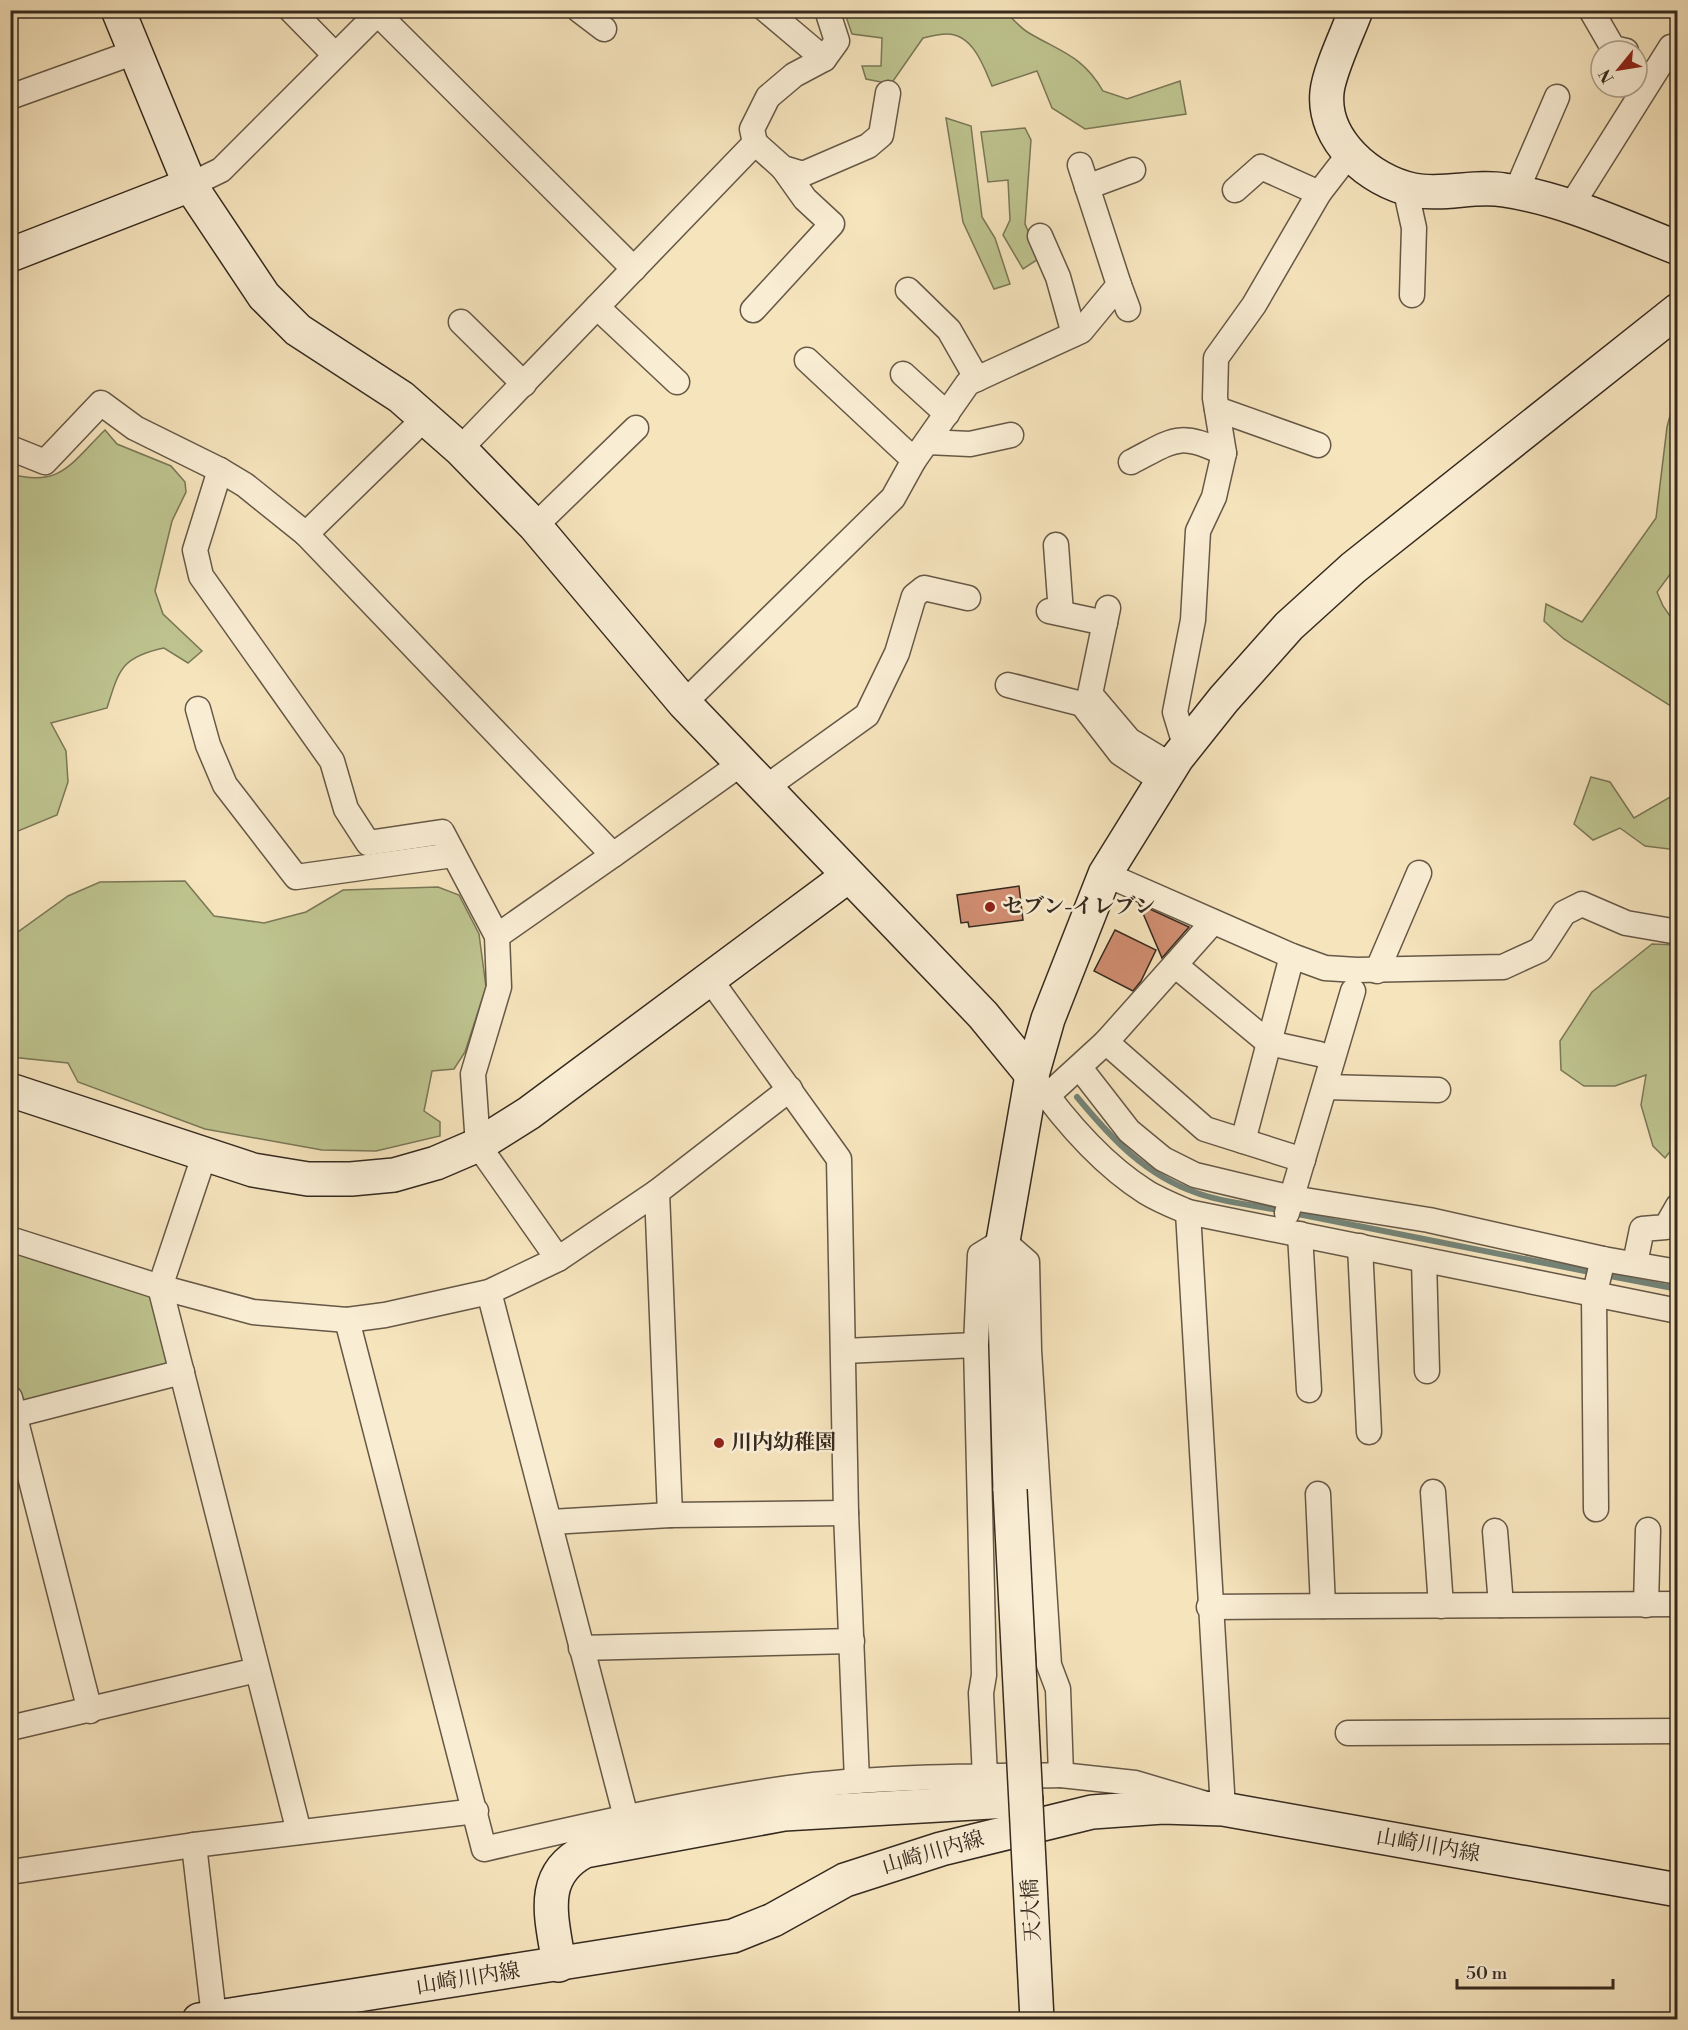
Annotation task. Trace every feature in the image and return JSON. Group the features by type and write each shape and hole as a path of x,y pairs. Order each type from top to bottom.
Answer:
{"street":[{"path":"118,10 190,184 264,296 298,330 401,397 460,449 535,526 684,703 983,1015 1067,1122 1111,1164 1146,1192 1188,1212 1677,1311"},
{"path":"291,10 336,55"},
{"path":"579,10 604,29"},
{"path":"766,10 824,59"},
{"path":"753,310 832,224 805,199 783,168 754,143 752,129 768,97 794,75 824,59 837,41 827,10"},
{"path":"1356,10 1327,91 1327,113 1335,133 1363,167 1381,178 1413,190 1503,189 1571,206 1677,248"},
{"path":"1591,10 1608,39"},
{"path":"10,255 220,170 377,12 634,269"},
{"path":"1649,53 1674,43"},
{"path":"1571,206 1674,43"},
{"path":"10,97 135,52"},
{"path":"783,168 803,174 868,146 882,135 888,93"},
{"path":"1516,192 1557,97"},
{"path":"460,449 754,143"},
{"path":"1173,765 1175,712 1193,620 1197,531 1214,497 1224,453 1217,409 1216,358 1254,305 1319,193 1350,153"},
{"path":"1235,190 1261,167 1319,193"},
{"path":"1128,309 1083,176 1133,170"},
{"path":"1405,187 1414,228 1412,295"},
{"path":"1040,236 1058,277 1074,334"},
{"path":"684,703 893,498 920,451 968,383 1081,331 1119,285"},
{"path":"908,290 949,330 977,379"},
{"path":"597,307 677,382"},
{"name":"天大橋","path":"1037,2019 1011,1490 1003,1241 1040,1086 1048,1019 1106,874 1173,765 1288,626 1353,568 1677,309"},
{"path":"461,322 524,384"},
{"path":"807,360 920,451 1011,435"},
{"path":"903,374 947,414"},
{"path":"10,448 45,462 101,403 135,428 245,484 306,534 613,855"},
{"path":"1217,409 1318,445"},
{"path":"306,534 425,418"},
{"path":"535,526 636,428"},
{"path":"1131,462 1177,439 1195,439 1224,453"},
{"path":"220,470 195,550 201,576 332,761 346,809 368,843 442,832 497,936 499,987 473,1074 478,1144 558,1259"},
{"path":"1056,545 1055,612 1106,615 1090,694 1129,740 1173,765"},
{"path":"765,788 867,715 897,653 914,596 924,588 968,598"},
{"path":"1008,684 1082,704 1120,753 1173,765"},
{"path":"198,709 208,745 225,785 296,878 453,855"},
{"path":"497,936 742,763"},
{"path":"1377,971 1419,873"},
{"path":"1106,874 1292,956 1325,968 1377,971 1503,967 1540,951 1564,913 1582,904 1626,923 1677,932"},
{"path":"10,1090 253,1170 280,1175 351,1179 394,1175 436,1163 478,1144 529,1113 848,876"},
{"path":"1040,1086 1080,1068 1213,922"},
{"path":"1243,1141 1292,956"},
{"path":"1175,964 1269,1042 1319,1054"},
{"path":"709,978 838,1159 846,1513 858,1781"},
{"path":"1310,1389 1291,1232 1292,1198 1353,991"},
{"path":"1106,1042 1205,1129 1303,1160"},
{"path":"1080,1068 1130,1131 1163,1159 1195,1175 1292,1198 1429,1220 1603,1259 1677,1272"},
{"path":"1325,1087 1438,1090"},
{"path":"10,1239 160,1287 253,1312 348,1320 394,1313 489,1292 558,1259 657,1192 790,1089"},
{"path":"205,1153 160,1287 299,1832"},
{"path":"657,1192 670,1515"},
{"path":"1635,1263 1642,1229 1666,1227 1677,1206"},
{"path":"348,1320 484,1848 626,1817 775,1790 858,1781 1061,1775 1135,1783 1223,1809 1209,1607 1188,1212"},
{"path":"986,1777 981,1694 984,1675 976,1345 980,1255 1003,1241 1027,1262 1029,1350 1049,1665 1058,1689 1061,1775"},
{"path":"1360,1246 1369,1432"},
{"path":"1596,1509 1594,1296 1603,1259"},
{"path":"1424,1260 1427,1371"},
{"path":"489,1292 551,1522 581,1648 626,1817"},
{"path":"844,1351 976,1345"},
{"path":"90,1711 13,1407 182,1372"},
{"path":"1433,1492 1441,1606"},
{"path":"1318,1494 1323,1606"},
{"path":"551,1522 670,1515 846,1513"},
{"path":"1646,1605 1648,1530"},
{"path":"1495,1531 1501,1605"},
{"path":"1209,1607 1677,1604"},
{"path":"581,1648 852,1641"},
{"path":"10,1728 257,1670"},
{"path":"1348,1733 1677,1731"},
{"path":"559,1965 551,1897 554,1880 572,1858 601,1846 784,1814 1026,1800"},
{"name":"山崎川内線","path":"207,2018 559,1965 733,1936 773,1920 845,1880 900,1860 1092,1812 1163,1808 1223,1809 1677,1890"},
{"path":"10,1872 194,1845 476,1811"},
{"path":"194,1845 207,2018"}],"green space":[{"path":"844,11 1005,11 1026,31 1079,62 1088,70 1103,91 1127,99 1180,81 1186,114 1085,129 1052,108 1037,71 992,86 971,45 956,35 947,34 923,38 891,84 866,79 862,66 881,66 882,38 852,34"},
{"path":"946,118 971,126 982,217 995,238 1010,284 994,289 963,222"},
{"path":"1025,128 1031,140 1025,224 1040,258 1023,269 1003,235 1010,220 1008,180 988,182 981,132"},
{"path":"1677,390 1677,565 1657,592 1663,606 1677,626 1677,710 1564,639 1544,621 1546,604 1582,622 1656,518 1667,427"},
{"path":"105,430 117,444 171,466 185,482 186,492 172,521 155,591 163,614 202,651 188,663 164,648 139,656 130,661 119,675 107,708 51,723 66,751 68,782 57,815 11,834 11,474 42,478 54,475 74,462"},
{"path":"1591,777 1610,782 1634,818 1677,793 1677,850 1645,846 1620,828 1593,840 1574,824"},
{"path":"185,881 214,916 264,923 306,912 343,890 438,887 459,895 479,934 486,987 465,1052 454,1069 432,1071 424,1111 440,1122 440,1136 376,1151 322,1150 205,1129 78,1082 68,1063 11,1057 11,937 68,896 100,882"},
{"path":"1652,944 1677,945 1677,1143 1665,1158 1653,1146 1641,1105 1646,1075 1615,1086 1584,1086 1561,1070 1560,1041 1592,992"},
{"path":"10,1246 147,1291 155,1299 169,1357 163,1370 27,1402 19,1397 10,1364"}],"building":[{"name":"セブン-イレブン","path":"1019,886 1023,920 969,927 968,922 961,923 957,895"},
{"path":"1139,904 1189,927 1162,958"},
{"path":"1115,930 1156,950 1141,981 1133,991 1094,971"}],"waterway":[{"path":"1077,1097 1117,1141 1145,1166 1161,1176 1207,1196 1283,1211"},
{"path":"1293,1213 1595,1273"},
{"path":"1605,1275 1678,1289"}],"place":[{"name":"セブン-イレブン","path":"990,907"},
{"name":"川内幼稚園","path":"719,1443"}]}
